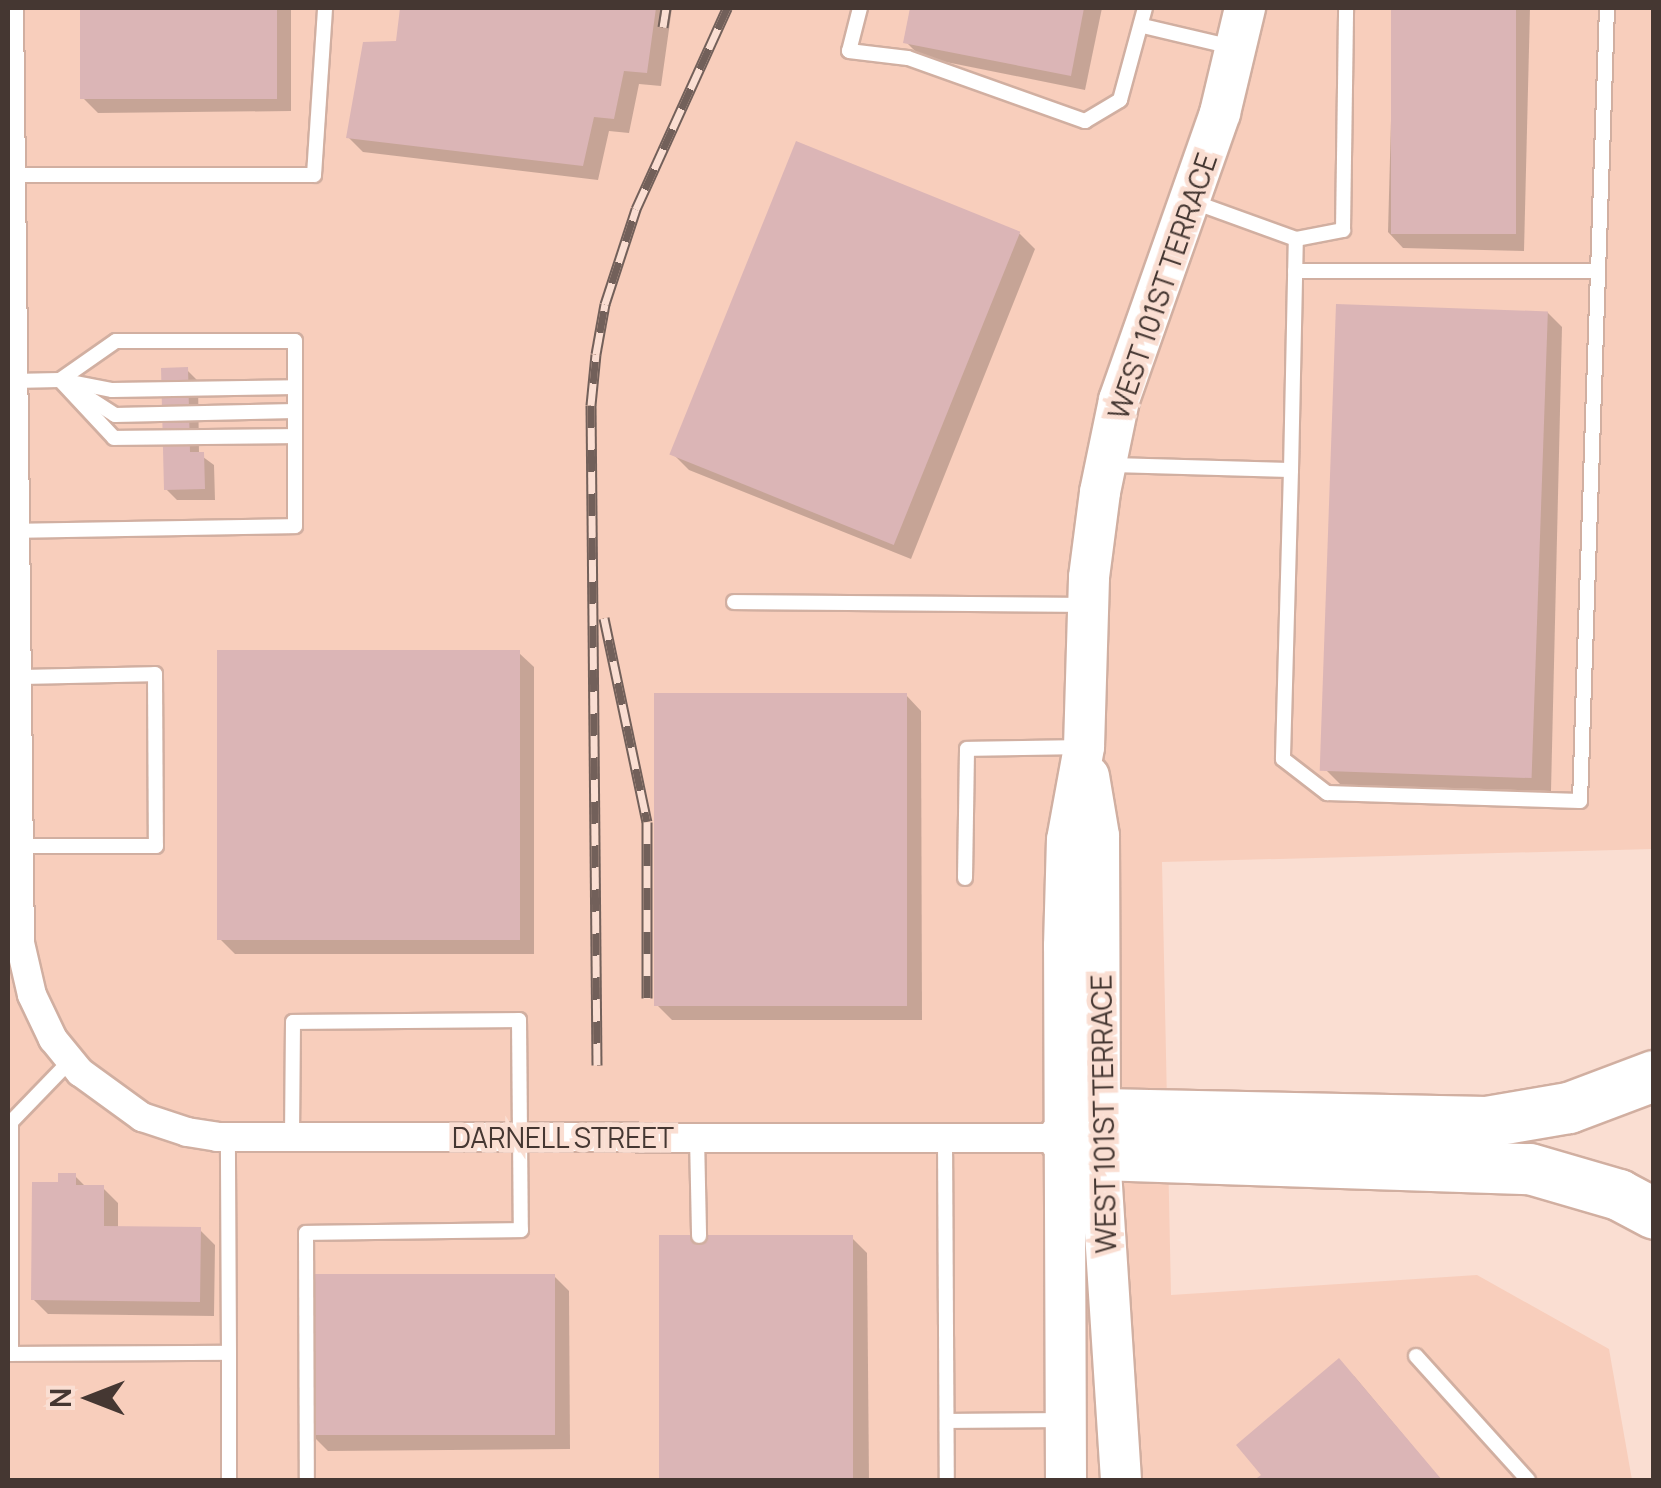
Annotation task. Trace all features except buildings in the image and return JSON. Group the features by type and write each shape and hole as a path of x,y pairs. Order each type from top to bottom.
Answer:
{"highway":[{"path":"1088,1136 1487,1122 1569,1108 1654,1076"},
{"path":"1088,1136 1530,1168 1619,1196 1654,1214"}],"main road":[{"name":"WEST 101ST TERRACE","path":"1066,1480 1065,1420 1088,1136 1098,836 1084,747 1088,605 1106,464 1137,342 1189,200 1237,48 1245,8"},
{"name":"WEST 101ST TERRACE","path":"1088,1136 1121,1480"}],"street":[{"path":"9,8 20,943 32,996 53,1039 75,1066"},
{"name":"DARNELL STREET","path":"75,1066 142,1117 187,1132 228,1136 1088,1136"}],"lane":[{"path":"10,174 314,175 325,8"},
{"path":"860,8 850,50 908,58 1085,121 1120,100 1145,8"},
{"path":"1189,200 1296,239 1342,230 1346,8"},
{"path":"1296,239 1284,760 1327,792 1580,801 1607,8"},
{"path":"1143,26 1237,48"},
{"path":"1295,272 1598,272"},
{"path":"15,531 294,526 296,341 116,341 60,380"},
{"path":"60,380 114,415 296,411"},
{"path":"60,380 114,438 295,436"},
{"path":"13,381 60,380 112,390 296,387"},
{"path":"1106,464 1291,470"},
{"path":"734,602 1088,605"},
{"path":"17,677 155,674 156,846 19,846"},
{"path":"966,878 967,749 1084,747"},
{"path":"292,1137 293,1022 519,1020 521,1230 306,1233 307,1480"},
{"path":"75,1066 12,1122 12,1354 229,1353"},
{"path":"228,1136 228,1480"},
{"path":"697,1137 698,1236"},
{"path":"945,1138 947,1480"},
{"path":"1416,1356 1528,1480"},
{"path":"947,1421 1065,1420"}],"shaded area":[{"path":"8,8 1653,8 1653,849 1162,862 1171,1295 1477,1275 1609,1349 1632,1480 8,1480"}],"railway":[{"path":"663,27 666,8"},
{"path":"597,1065 591,405 596,354 605,304 636,209 727,8"},
{"path":"604,618 647,822 647,998"}]}
